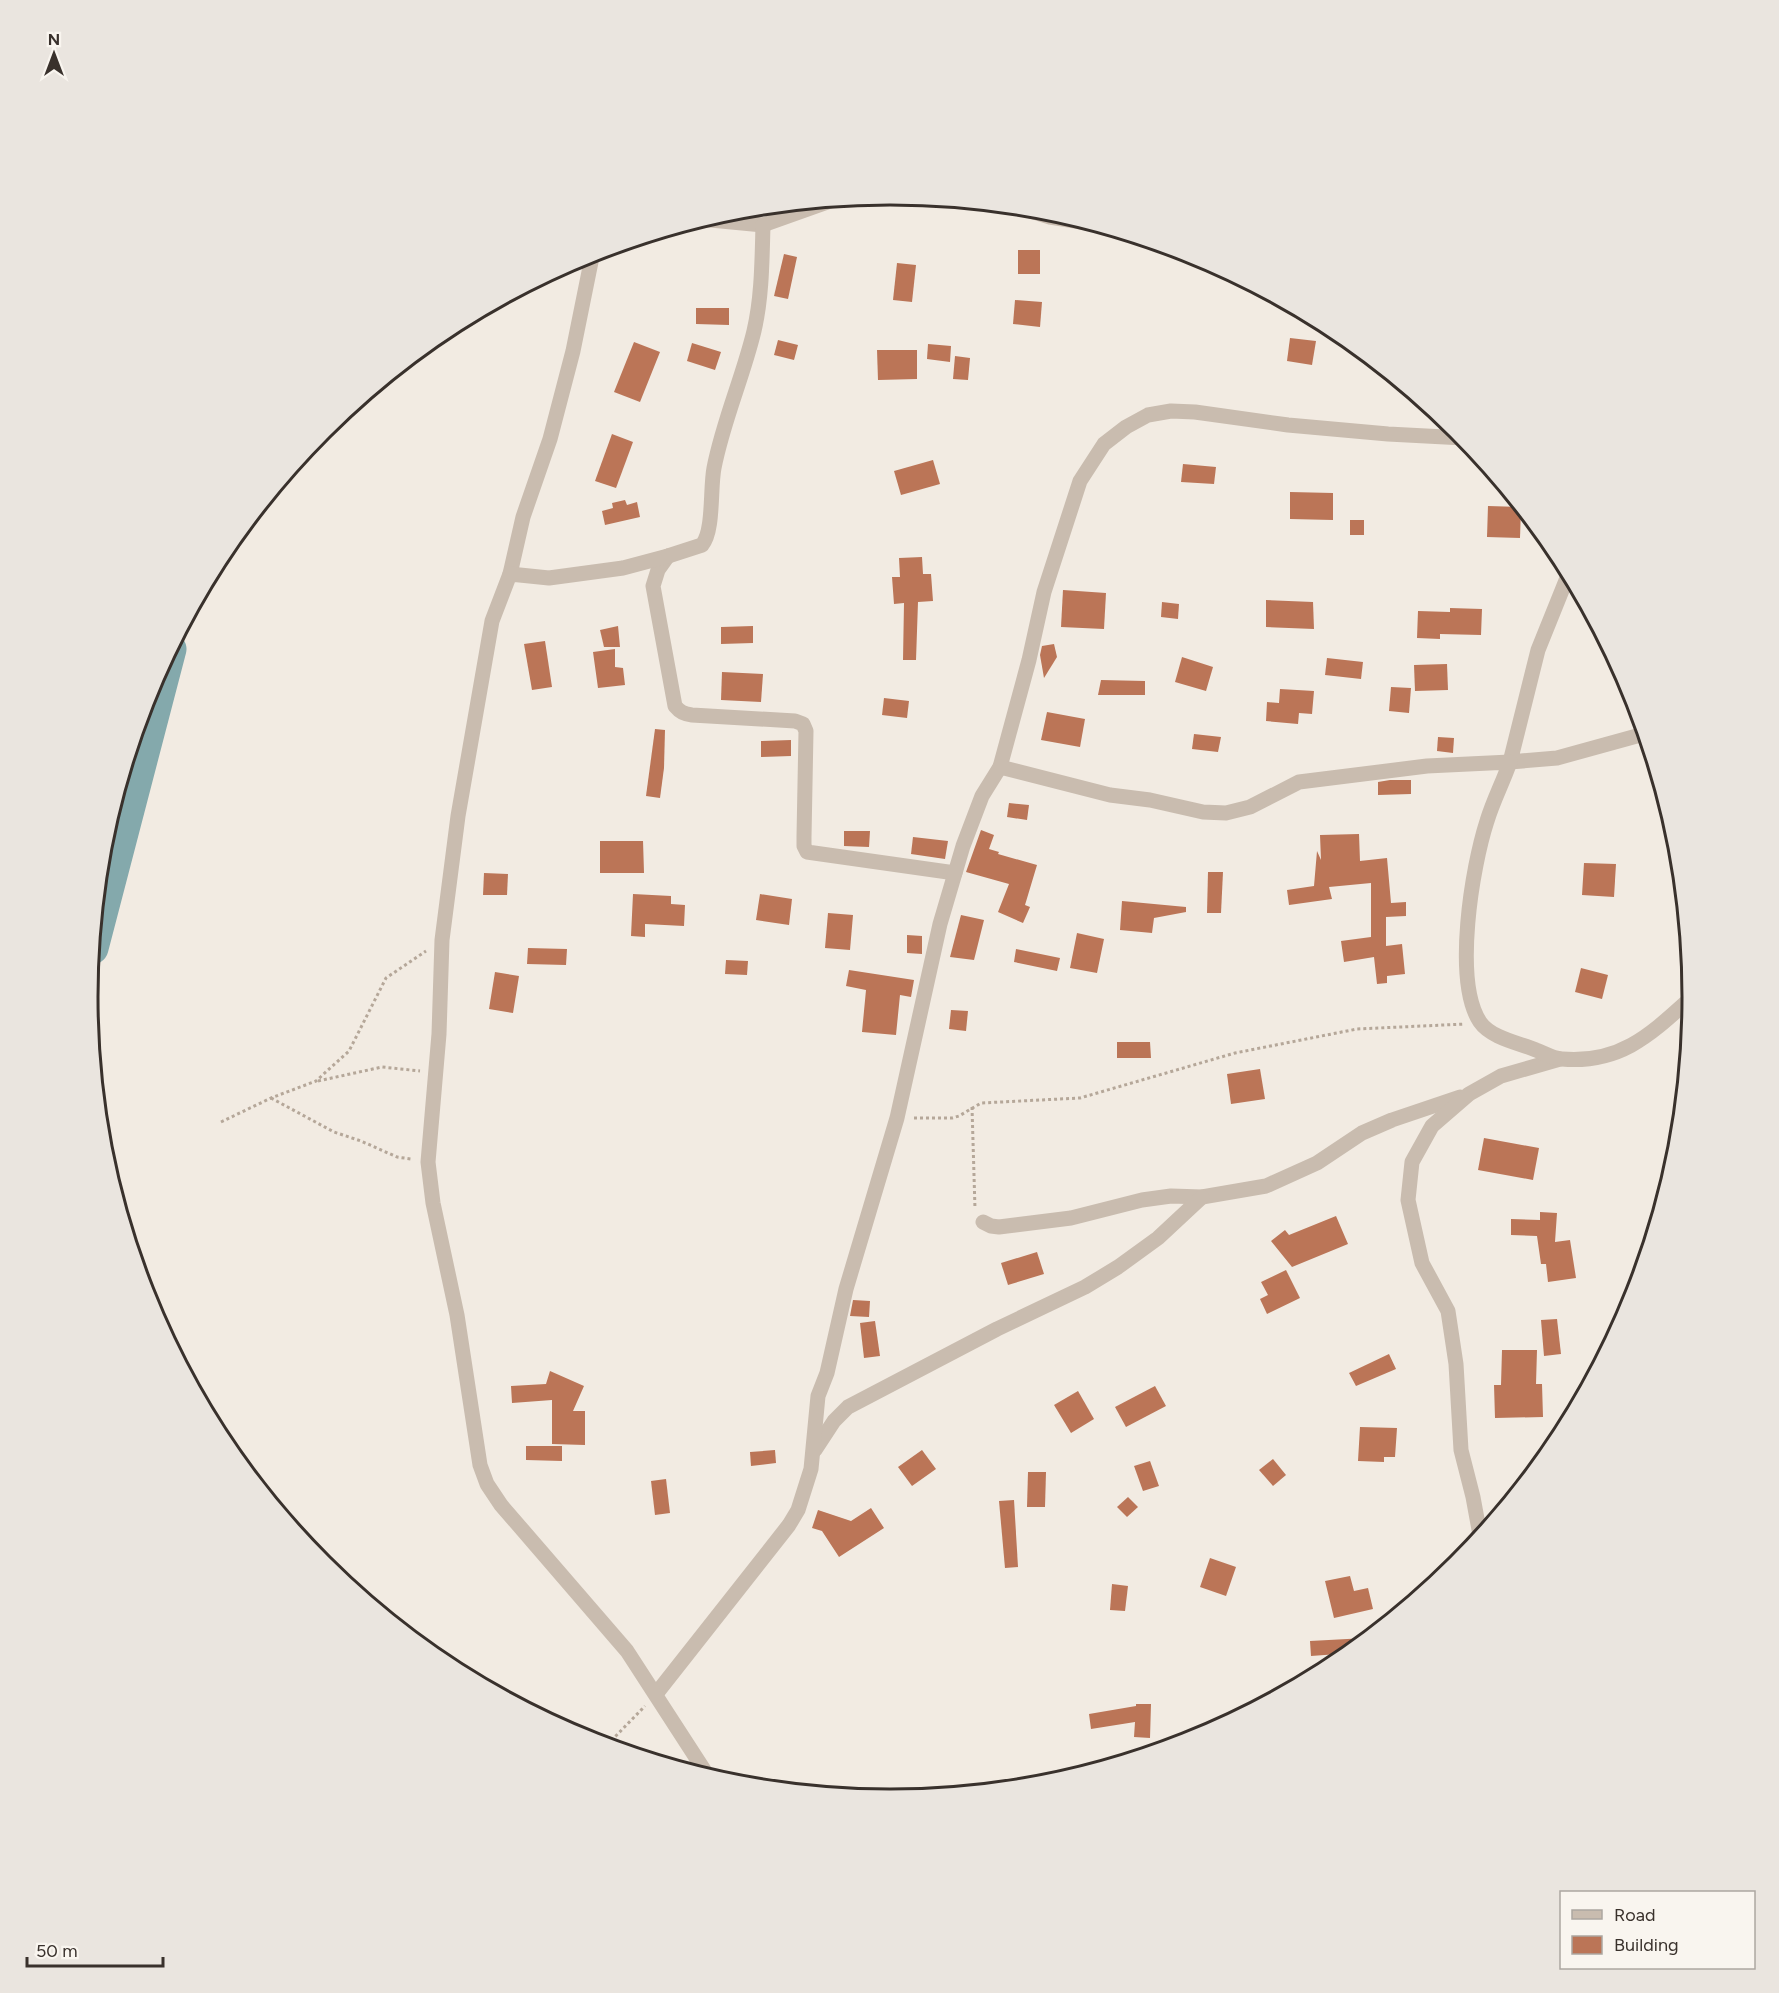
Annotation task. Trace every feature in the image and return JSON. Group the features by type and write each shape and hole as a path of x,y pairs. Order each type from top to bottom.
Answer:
{"street":[{"path":"728,222 763,225 808,209"},
{"path":"510,574 549,578 623,567 668,556 702,545 705,541 714,470 723,429 754,330 763,225"},
{"path":"591,263 573,351 550,439 523,517 510,574 492,621 478,694 458,816 442,939 439,1034 428,1162 433,1203 457,1315 480,1465 488,1484 517,1525 627,1651 701,1766"},
{"path":"656,1694 789,1525 804,1494 814,1453 818,1396 827,1372 846,1289 897,1118 940,924 963,846 982,796 1000,767 1029,660 1044,592 1080,481 1104,444 1126,427 1148,415 1171,411 1195,412 1288,425 1451,437"},
{"path":"668,556 658,570 652,586 675,706 678,710 692,715 795,721 802,724 806,731 804,846 807,852 955,873"},
{"path":"1560,1059 1497,1035 1482,1024 1474,1009 1465,964 1471,895 1486,822 1510,762 1538,650 1565,584"},
{"path":"1000,767 1110,795 1150,800 1203,812 1226,813 1250,807 1299,783 1427,766 1557,758 1637,736"},
{"path":"1478,1526 1461,1450 1456,1364 1448,1311 1422,1263 1408,1200 1412,1162 1431,1125 1469,1094 1501,1076 1560,1059 1609,1057 1652,1033 1682,1006"},
{"path":"983,1222 999,1227 1071,1218 1142,1200 1171,1196 1202,1197 1266,1186 1317,1163 1362,1133 1392,1120 1469,1094"},
{"path":"814,1453 834,1420 848,1407 997,1329 1085,1287 1158,1238 1202,1197"}],"path":[{"path":"316,1081 349,1051 386,978 442,939"},
{"path":"897,1118 952,1118 960,1116 981,1103 1080,1098 1235,1053 1357,1029 1482,1024"},
{"path":"221,1122 271,1098 316,1081 382,1067 434,1073"},
{"path":"271,1098 334,1132 397,1157 428,1162"},
{"path":"972,1107 975,1207 976,1217 983,1222"},
{"path":"614,1738 656,1694"}],"building":[{"path":"1018,250 1040,250 1040,274 1018,274"},
{"path":"784,254 797,257 788,299 774,296"},
{"path":"897,263 916,265 912,302 893,300"},
{"path":"1015,300 1042,302 1040,327 1013,324"},
{"path":"696,308 729,308 729,325 696,324"},
{"path":"1290,338 1316,341 1312,365 1287,361"},
{"path":"778,340 798,345 794,360 774,355"},
{"path":"634,342 660,352 640,402 614,392"},
{"path":"692,343 721,352 715,370 687,361"},
{"path":"928,344 951,346 950,362 927,359"},
{"path":"877,350 917,350 917,379 878,380"},
{"path":"955,356 970,358 968,380 953,379"},
{"path":"612,434 633,442 616,488 595,481"},
{"path":"933,460 940,484 901,495 894,471"},
{"path":"1183,464 1216,467 1214,484 1181,482"},
{"path":"1290,492 1333,493 1333,520 1290,519"},
{"path":"625,500 627,505 637,502 640,517 605,525 602,511 613,508 612,503"},
{"path":"1488,506 1512,507 1521,518 1520,538 1487,537"},
{"path":"1350,520 1364,520 1364,535 1350,535"},
{"path":"922,557 923,574 931,574 933,601 918,602 916,660 903,660 904,603 894,604 892,577 900,577 899,558"},
{"path":"1063,590 1106,593 1104,629 1061,627"},
{"path":"1266,600 1313,602 1314,629 1266,627"},
{"path":"1162,602 1179,604 1178,619 1161,617"},
{"path":"1450,608 1482,609 1481,635 1440,634 1440,639 1417,638 1418,611 1450,612"},
{"path":"618,626 620,647 604,647 600,630"},
{"path":"753,626 753,643 721,644 721,627"},
{"path":"545,641 552,687 532,690 524,644"},
{"path":"1054,644 1057,657 1044,678 1040,655 1042,646"},
{"path":"615,649 615,667 623,668 625,685 598,688 593,652"},
{"path":"1182,657 1213,667 1206,691 1175,682"},
{"path":"1327,658 1363,662 1361,679 1325,675"},
{"path":"1447,664 1448,690 1415,691 1414,665"},
{"path":"722,672 763,674 761,702 721,700"},
{"path":"1101,680 1145,681 1145,695 1098,695"},
{"path":"1391,687 1411,688 1409,713 1389,711"},
{"path":"1280,689 1314,691 1312,714 1299,713 1298,724 1266,721 1267,702 1279,703"},
{"path":"884,698 909,701 907,718 882,715"},
{"path":"1047,712 1085,719 1080,747 1041,740"},
{"path":"655,729 665,730 660,798 646,796"},
{"path":"1194,734 1221,737 1218,752 1192,749"},
{"path":"1438,737 1454,738 1453,753 1437,751"},
{"path":"791,740 791,756 761,757 761,741"},
{"path":"1411,780 1411,794 1378,795 1378,782"},
{"path":"1009,803 1029,805 1027,820 1007,817"},
{"path":"981,830 994,835 989,849 999,852 998,854 1037,865 1025,905 1030,907 1023,923 998,912 1009,884 966,872"},
{"path":"844,831 870,831 869,847 844,846"},
{"path":"1359,834 1360,861 1387,858 1391,903 1406,902 1406,916 1386,917 1386,946 1402,944 1405,974 1387,976 1387,983 1377,984 1374,957 1344,962 1341,941 1371,937 1371,883 1329,887 1332,899 1289,905 1287,890 1314,886 1317,851 1321,860 1320,835"},
{"path":"913,837 948,841 945,859 911,854"},
{"path":"600,841 643,841 644,873 600,873"},
{"path":"1584,863 1616,864 1614,897 1582,895"},
{"path":"1208,872 1223,872 1221,913 1207,913"},
{"path":"484,873 508,874 507,895 483,895"},
{"path":"633,894 671,896 671,904 685,905 684,926 645,924 645,937 631,936"},
{"path":"760,894 792,899 789,925 756,920"},
{"path":"1122,901 1186,907 1186,912 1154,918 1152,933 1120,930"},
{"path":"828,913 853,915 850,950 825,948"},
{"path":"961,915 984,920 974,960 950,957"},
{"path":"1077,933 1104,939 1097,973 1070,968"},
{"path":"907,935 922,936 922,954 907,953"},
{"path":"528,948 567,949 566,965 527,964"},
{"path":"1016,949 1060,958 1057,971 1014,962"},
{"path":"726,960 748,961 747,975 725,974"},
{"path":"1581,968 1608,975 1602,999 1575,992"},
{"path":"849,970 914,980 911,997 900,995 896,1035 862,1032 866,990 846,986"},
{"path":"495,972 519,976 513,1013 489,1009"},
{"path":"951,1010 968,1011 966,1031 949,1029"},
{"path":"1117,1042 1150,1042 1151,1058 1117,1058"},
{"path":"1260,1069 1265,1099 1231,1104 1227,1074"},
{"path":"1484,1138 1539,1148 1533,1180 1478,1170"},
{"path":"1540,1212 1557,1213 1555,1242 1570,1240 1576,1278 1548,1282 1546,1264 1541,1264 1537,1236 1511,1235 1511,1219 1540,1220"},
{"path":"1336,1216 1348,1244 1292,1267 1271,1241 1285,1230 1289,1235"},
{"path":"1037,1252 1044,1274 1008,1285 1001,1263"},
{"path":"1286,1270 1300,1298 1267,1314 1260,1299 1268,1295 1261,1282"},
{"path":"853,1300 870,1301 869,1317 850,1316"},
{"path":"1557,1319 1561,1354 1544,1356 1541,1320"},
{"path":"875,1321 880,1356 864,1358 860,1323"},
{"path":"1502,1350 1537,1350 1536,1384 1542,1384 1543,1417 1495,1418 1494,1385 1501,1385"},
{"path":"1389,1354 1396,1369 1356,1386 1349,1373"},
{"path":"550,1371 584,1386 573,1411 585,1411 585,1445 552,1444 552,1400 512,1403 511,1386 546,1384"},
{"path":"1155,1386 1166,1406 1126,1427 1115,1407"},
{"path":"1078,1391 1094,1419 1071,1433 1054,1405"},
{"path":"1360,1427 1397,1428 1395,1457 1384,1457 1384,1462 1358,1461"},
{"path":"526,1446 562,1446 562,1461 526,1460"},
{"path":"775,1450 776,1463 751,1466 750,1452"},
{"path":"922,1450 936,1469 912,1486 898,1467"},
{"path":"1273,1459 1286,1475 1273,1486 1259,1470"},
{"path":"1150,1461 1159,1486 1143,1491 1134,1466"},
{"path":"1028,1472 1046,1472 1045,1507 1027,1507"},
{"path":"666,1479 670,1513 655,1515 651,1481"},
{"path":"1128,1497 1138,1507 1127,1517 1117,1507"},
{"path":"1014,1500 1018,1567 1005,1568 999,1501"},
{"path":"871,1508 884,1528 839,1557 822,1531 812,1528 818,1510 851,1521"},
{"path":"1210,1558 1236,1567 1226,1596 1200,1587"},
{"path":"1350,1576 1354,1591 1368,1588 1373,1609 1334,1618 1325,1581"},
{"path":"1112,1584 1128,1586 1125,1611 1110,1610"},
{"path":"1353,1639 1331,1655 1311,1656 1310,1641"},
{"path":"1136,1704 1151,1704 1150,1738 1134,1737 1135,1722 1091,1729 1089,1714 1136,1706"}],"waterway":[{"path":"103,907 159,690"}]}
